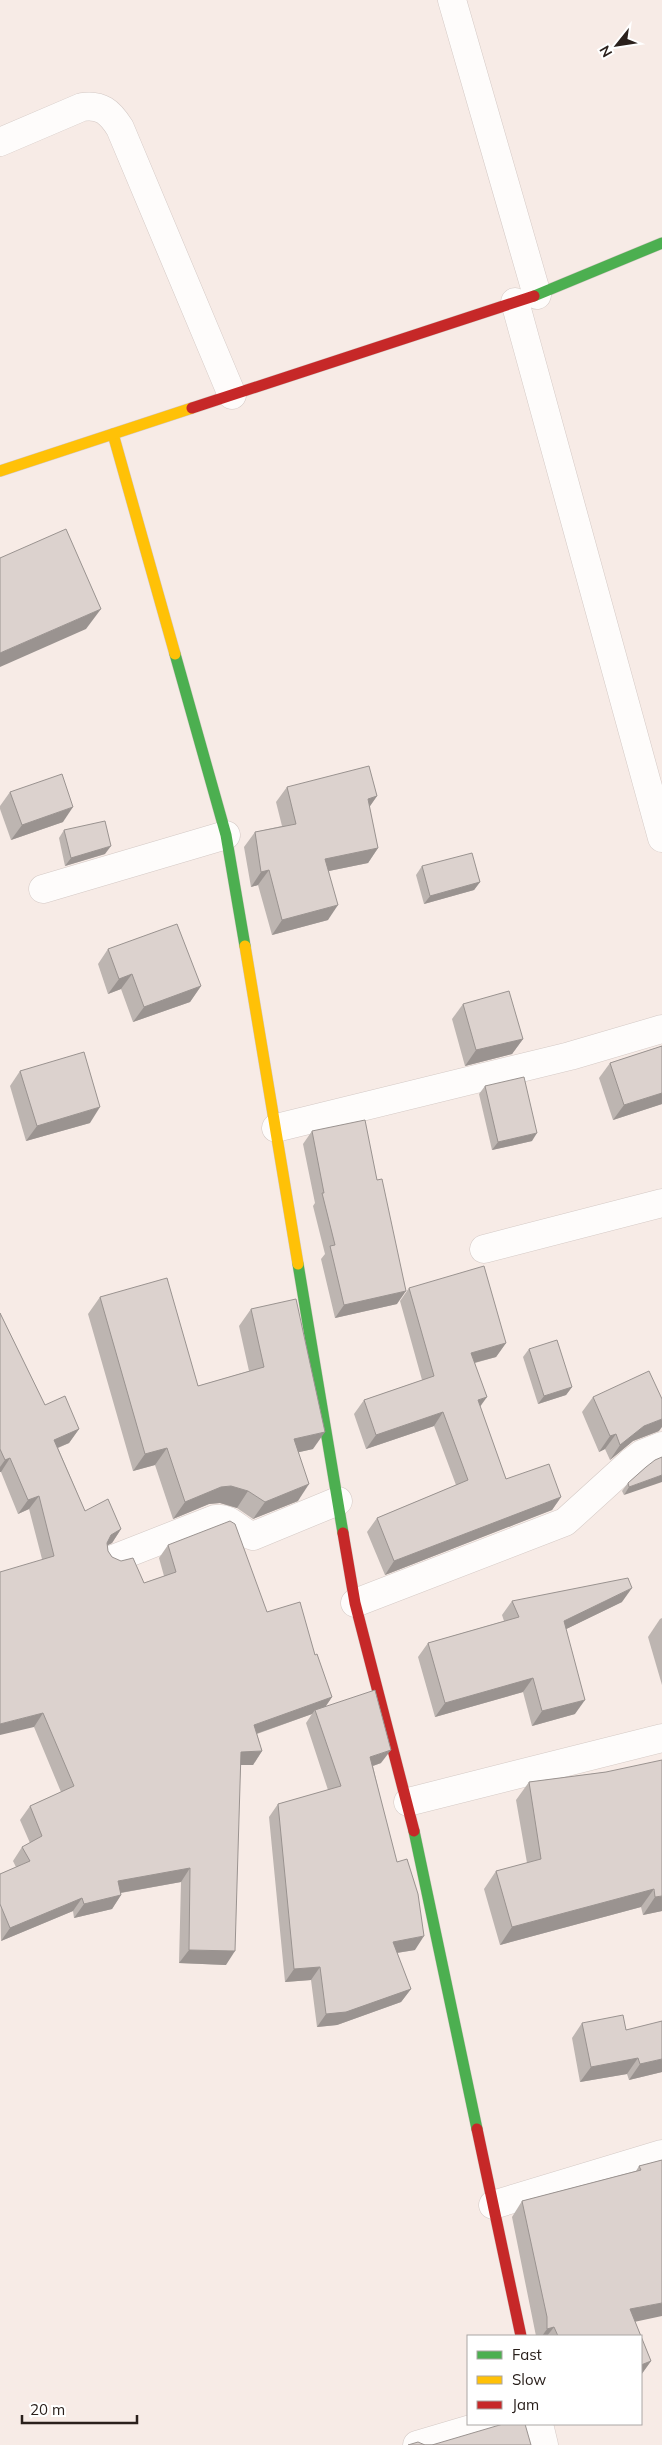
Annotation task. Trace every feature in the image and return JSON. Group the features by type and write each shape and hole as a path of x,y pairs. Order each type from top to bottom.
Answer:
{"street":[{"path":"452,0 662,838"},
{"path":"0,142 82,106 94,105 104,108 113,116 120,128 232,396"},
{"path":"0,471 526,299 662,243"},
{"path":"113,434 226,835 355,1603 408,1802 521,2335"},
{"path":"43,889 226,835"},
{"path":"276,1128 570,1056 662,1029"},
{"path":"484,1249 662,1203"},
{"path":"355,1603 565,1522 630,1463 642,1454 662,1446"},
{"path":"113,1559 216,1519 226,1519 246,1534 253,1536 338,1502"},
{"path":"408,1802 662,1738"},
{"path":"493,2204 662,2154"},
{"path":"417,2445 485,2425"},
{"path":"539,2425 544,2445"}],"building":[{"path":"66,529 101,609 0,653 0,558"},
{"path":"369,766 377,796 368,799 378,848 325,859 338,905 282,920 269,870 261,872 255,832 296,824 287,787"},
{"path":"62,774 73,807 22,825 10,792"},
{"path":"105,821 111,846 71,858 64,830"},
{"path":"472,853 480,882 430,896 422,866"},
{"path":"177,924 201,986 144,1007 132,974 119,979 108,949"},
{"path":"509,991 523,1039 476,1050 463,1004"},
{"path":"662,1046 662,1093 624,1105 610,1063"},
{"path":"84,1052 100,1107 37,1126 20,1071"},
{"path":"524,1077 537,1133 498,1142 485,1086"},
{"path":"365,1120 377,1180 382,1179 406,1291 344,1305 330,1246 335,1245 322,1193 324,1193 312,1131"},
{"path":"484,1266 506,1343 471,1353 487,1397 478,1400 506,1479 549,1464 561,1497 394,1561 377,1518 468,1480 443,1412 376,1435 364,1400 434,1376 409,1288"},
{"path":"167,1278 198,1386 264,1367 251,1309 296,1299 325,1432 294,1439 309,1484 265,1502 248,1491 231,1486 221,1487 185,1502 167,1448 145,1454 100,1297"},
{"path":"0,1313 45,1405 65,1396 79,1429 54,1440 85,1511 108,1499 121,1529 111,1535 107,1543 108,1551 112,1557 121,1561 133,1558 144,1583 176,1572 168,1545 230,1521 235,1524 267,1612 300,1602 315,1655 317,1654 332,1697 254,1725 262,1751 241,1752 235,1951 189,1950 190,1868 118,1881 121,1895 84,1904 82,1898 10,1928 0,1904 0,1874 30,1861 22,1847 42,1836 30,1806 74,1786 43,1713 0,1724 0,1572 54,1556 39,1496 28,1500 10,1458 5,1460 0,1449"},
{"path":"557,1340 572,1387 544,1396 529,1349"},
{"path":"649,1371 662,1399 662,1419 644,1426 620,1445 616,1434 610,1436 593,1397"},
{"path":"662,1457 662,1475 629,1487 628,1483 655,1460"},
{"path":"628,1578 632,1588 564,1621 585,1700 542,1711 533,1678 445,1703 428,1643 519,1617 512,1601"},
{"path":"375,1690 391,1750 370,1757 397,1862 407,1859 418,1894 424,1936 393,1942 411,1989 346,2012 326,2014 320,1967 294,1969 278,1804 341,1786 315,1710"},
{"path":"662,1760 662,1896 655,1897 654,1889 512,1927 496,1871 541,1859 529,1782 606,1772"},
{"path":"623,2015 626,2030 662,2021 662,2059 640,2064 638,2058 591,2067 582,2023"},
{"path":"662,2160 662,2303 630,2309 641,2335 558,2335 554,2327 547,2329 547,2317 522,2201 641,2170 639,2166"},
{"path":"642,2338 651,2361 642,2365"},
{"path":"500,2425 525,2425 531,2445 432,2445"},
{"path":"418,2442 425,2445 408,2445"}],"traffic: fast":[{"path":"534,296 662,243"},
{"path":"175,654 226,835 245,946"},
{"path":"298,1264 343,1533"},
{"path":"414,1831 477,2129"}],"traffic: slow":[{"path":"0,471 192,408"},
{"path":"113,434 175,654"},
{"path":"245,946 298,1264"}],"traffic: jam":[{"path":"192,408 534,296"},
{"path":"343,1533 355,1603 414,1831"},
{"path":"477,2129 521,2335"}]}
